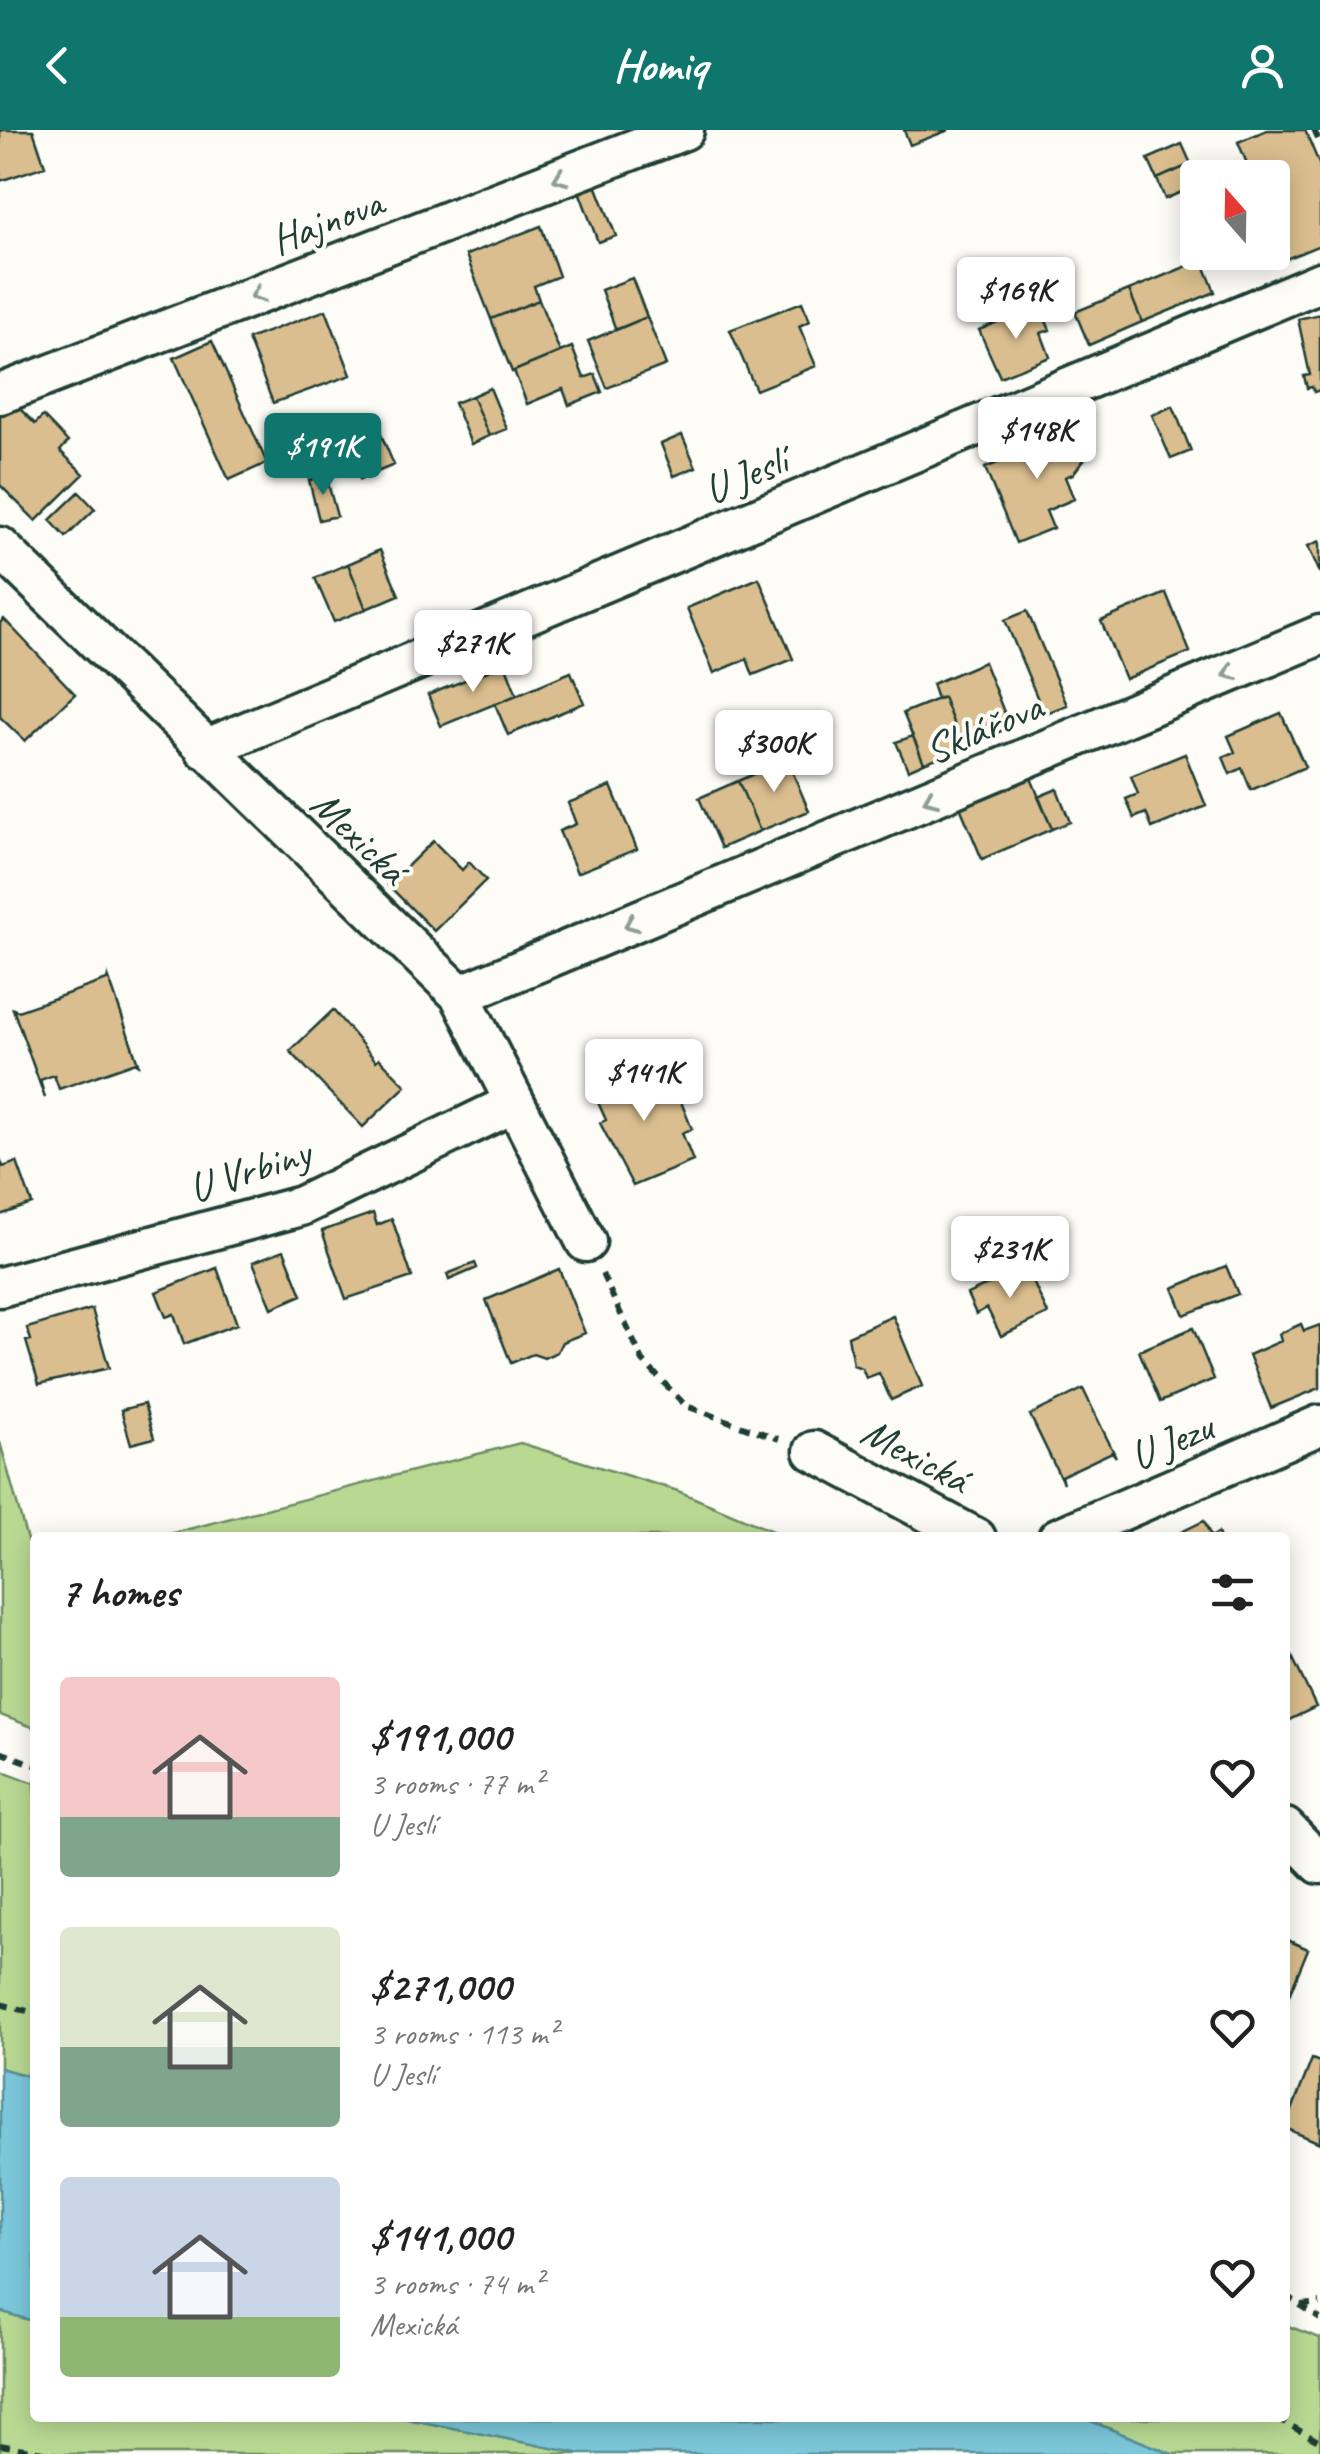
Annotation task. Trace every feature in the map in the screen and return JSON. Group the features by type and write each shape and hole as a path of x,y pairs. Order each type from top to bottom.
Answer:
{"street":[{"name":"Hajnova","path":"0,394 684,130"},
{"name":"U Jeslí","path":"205,749 1320,282"},
{"name":"Mexická","path":"0,547 460,996 586,1242"},
{"name":"Sklářova","path":"460,996 1320,635"},
{"name":"U Vrbiny","path":"0,1287 300,1206 514,1102"},
{"name":"U Jezu","path":"1072,1532 1320,1425"},
{"name":"Mexická","path":"814,1451 965,1532"},
{"path":"1290,1833 1320,1864"}],"path":[{"path":"1314,130 1320,144"},
{"path":"586,1242 643,1360 686,1406 814,1451"},
{"path":"0,1752 30,1763"},
{"path":"0,2004 30,2012"},
{"path":"1290,2299 1320,2320"},
{"path":"1299,2305 1320,2304"},
{"path":"1284,2422 1320,2442"},
{"path":"0,2446 55,2454"}],"green space":[{"path":"0,1442 30,1551 30,1726 0,1715"},
{"path":"520,1443 678,1491 774,1532 177,1532"},
{"path":"0,1770 30,1781 30,2077 0,2068"},
{"path":"0,2311 30,2320 30,2422 423,2422 582,2454 0,2454"},
{"path":"1290,2327 1320,2338 1320,2454 1172,2454 1093,2422 1290,2422"}],"water":[{"path":"0,2068 30,2077 30,2320 0,2311"},
{"path":"423,2422 1093,2422 1172,2454 582,2454"}],"building":[{"path":"0,130 33,130 45,166 0,181"},
{"path":"904,130 949,130 910,145"},
{"path":"1267,130 1305,130 1320,166 1320,245 1290,257 1290,160 1246,160 1238,142"},
{"path":"1182,144 1189,160 1180,160 1180,169 1157,179 1148,159"},
{"path":"1180,169 1180,193 1165,199 1157,179"},
{"path":"593,177 616,236 598,242 576,183"},
{"path":"541,226 559,276 534,286 539,300 491,319 466,255"},
{"path":"1180,269 1206,270 1215,292 1142,322 1129,290"},
{"path":"632,278 647,317 616,330 601,290"},
{"path":"1129,290 1142,322 1089,345 1075,312"},
{"path":"539,300 560,352 512,372 491,319"},
{"path":"802,302 810,321 799,326 816,366 756,390 730,330"},
{"path":"1030,308 1034,318 1043,314 1050,330 1041,333 1050,357 1000,377 979,330"},
{"path":"326,310 351,375 273,403 248,339"},
{"path":"1320,314 1320,390 1314,392 1312,387 1307,388 1304,376 1310,375 1298,319"},
{"path":"647,317 666,365 607,388 588,341"},
{"path":"212,341 267,463 229,480 174,358"},
{"path":"572,347 584,378 595,374 602,392 569,405 563,389 527,404 514,371"},
{"path":"490,388 507,429 489,436 472,396"},
{"path":"472,396 489,436 471,444 454,403"},
{"path":"11,400 35,424 43,416 68,442 60,451 84,474 36,521 0,485 0,408"},
{"path":"1173,406 1191,451 1171,459 1152,415"},
{"path":"1072,422 1086,457 1073,474 1065,477 1074,499 1046,511 1053,528 1016,543 985,468 1048,442 1045,434"},
{"path":"380,432 394,465 360,479 346,446"},
{"path":"682,435 696,467 674,476 661,444"},
{"path":"326,476 337,516 319,520 309,480"},
{"path":"79,492 95,509 66,537 50,520"},
{"path":"1320,541 1320,573 1308,546"},
{"path":"380,550 399,595 366,609 348,564"},
{"path":"348,564 366,609 334,622 315,578"},
{"path":"759,578 793,659 753,675 747,659 714,673 687,608"},
{"path":"1166,593 1190,652 1125,679 1101,621"},
{"path":"1027,611 1067,705 1044,714 1005,620"},
{"path":"4,619 75,694 25,741 0,717 0,623"},
{"path":"984,662 1010,727 963,748 943,697 937,699 932,684"},
{"path":"505,664 517,695 441,726 428,695"},
{"path":"571,672 584,703 508,735 495,704"},
{"path":"943,697 963,748 924,763 903,713"},
{"path":"1281,713 1305,767 1251,790 1242,768 1230,774 1223,757 1235,752 1228,736"},
{"path":"913,736 924,763 908,770 896,742"},
{"path":"1185,754 1206,806 1152,828 1146,813 1134,818 1126,799 1138,794 1131,776"},
{"path":"787,759 809,811 760,831 738,781"},
{"path":"1031,778 1052,829 982,859 960,807"},
{"path":"738,781 760,831 721,848 699,798"},
{"path":"611,786 637,849 577,873 559,831 576,824 568,803"},
{"path":"1057,789 1070,822 1052,829 1038,797"},
{"path":"433,841 462,870 469,862 486,880 434,931 388,885"},
{"path":"108,976 139,1066 136,1062 59,1089 54,1075 40,1080 45,1098 13,1009 18,1011 107,980"},
{"path":"333,1010 376,1061 379,1058 406,1086 363,1127 290,1051"},
{"path":"653,1063 664,1091 675,1087 692,1129 682,1133 693,1161 633,1186 600,1123 606,1120 592,1089"},
{"path":"0,1158 3,1167 17,1162 32,1204 0,1215"},
{"path":"373,1213 377,1225 392,1219 412,1277 346,1299 322,1231"},
{"path":"284,1250 302,1295 272,1308 253,1262"},
{"path":"475,1263 477,1268 449,1280 447,1274"},
{"path":"1226,1266 1238,1294 1184,1315 1173,1288"},
{"path":"1026,1267 1048,1314 1001,1336 987,1308 976,1314 967,1294"},
{"path":"217,1268 237,1324 184,1344 174,1314 166,1317 156,1292"},
{"path":"559,1269 585,1333 562,1342 557,1352 544,1358 533,1354 511,1363 486,1300"},
{"path":"92,1309 109,1368 39,1384 26,1341 31,1340 27,1328"},
{"path":"893,1316 922,1386 891,1400 879,1373 866,1378 862,1368 853,1365 848,1336"},
{"path":"1301,1324 1304,1331 1320,1325 1320,1388 1271,1408 1249,1355 1281,1341 1279,1334"},
{"path":"1193,1328 1214,1379 1160,1402 1139,1351"},
{"path":"1083,1389 1116,1457 1112,1452 1061,1476 1063,1483 1030,1415"},
{"path":"144,1404 154,1438 131,1444 121,1410"},
{"path":"1204,1521 1209,1532 1181,1532"},
{"path":"1290,1652 1316,1707 1290,1720"},
{"path":"1290,1941 1308,1949 1290,1993"},
{"path":"1312,2059 1320,2062 1320,2143 1290,2130 1290,2115"}]}
